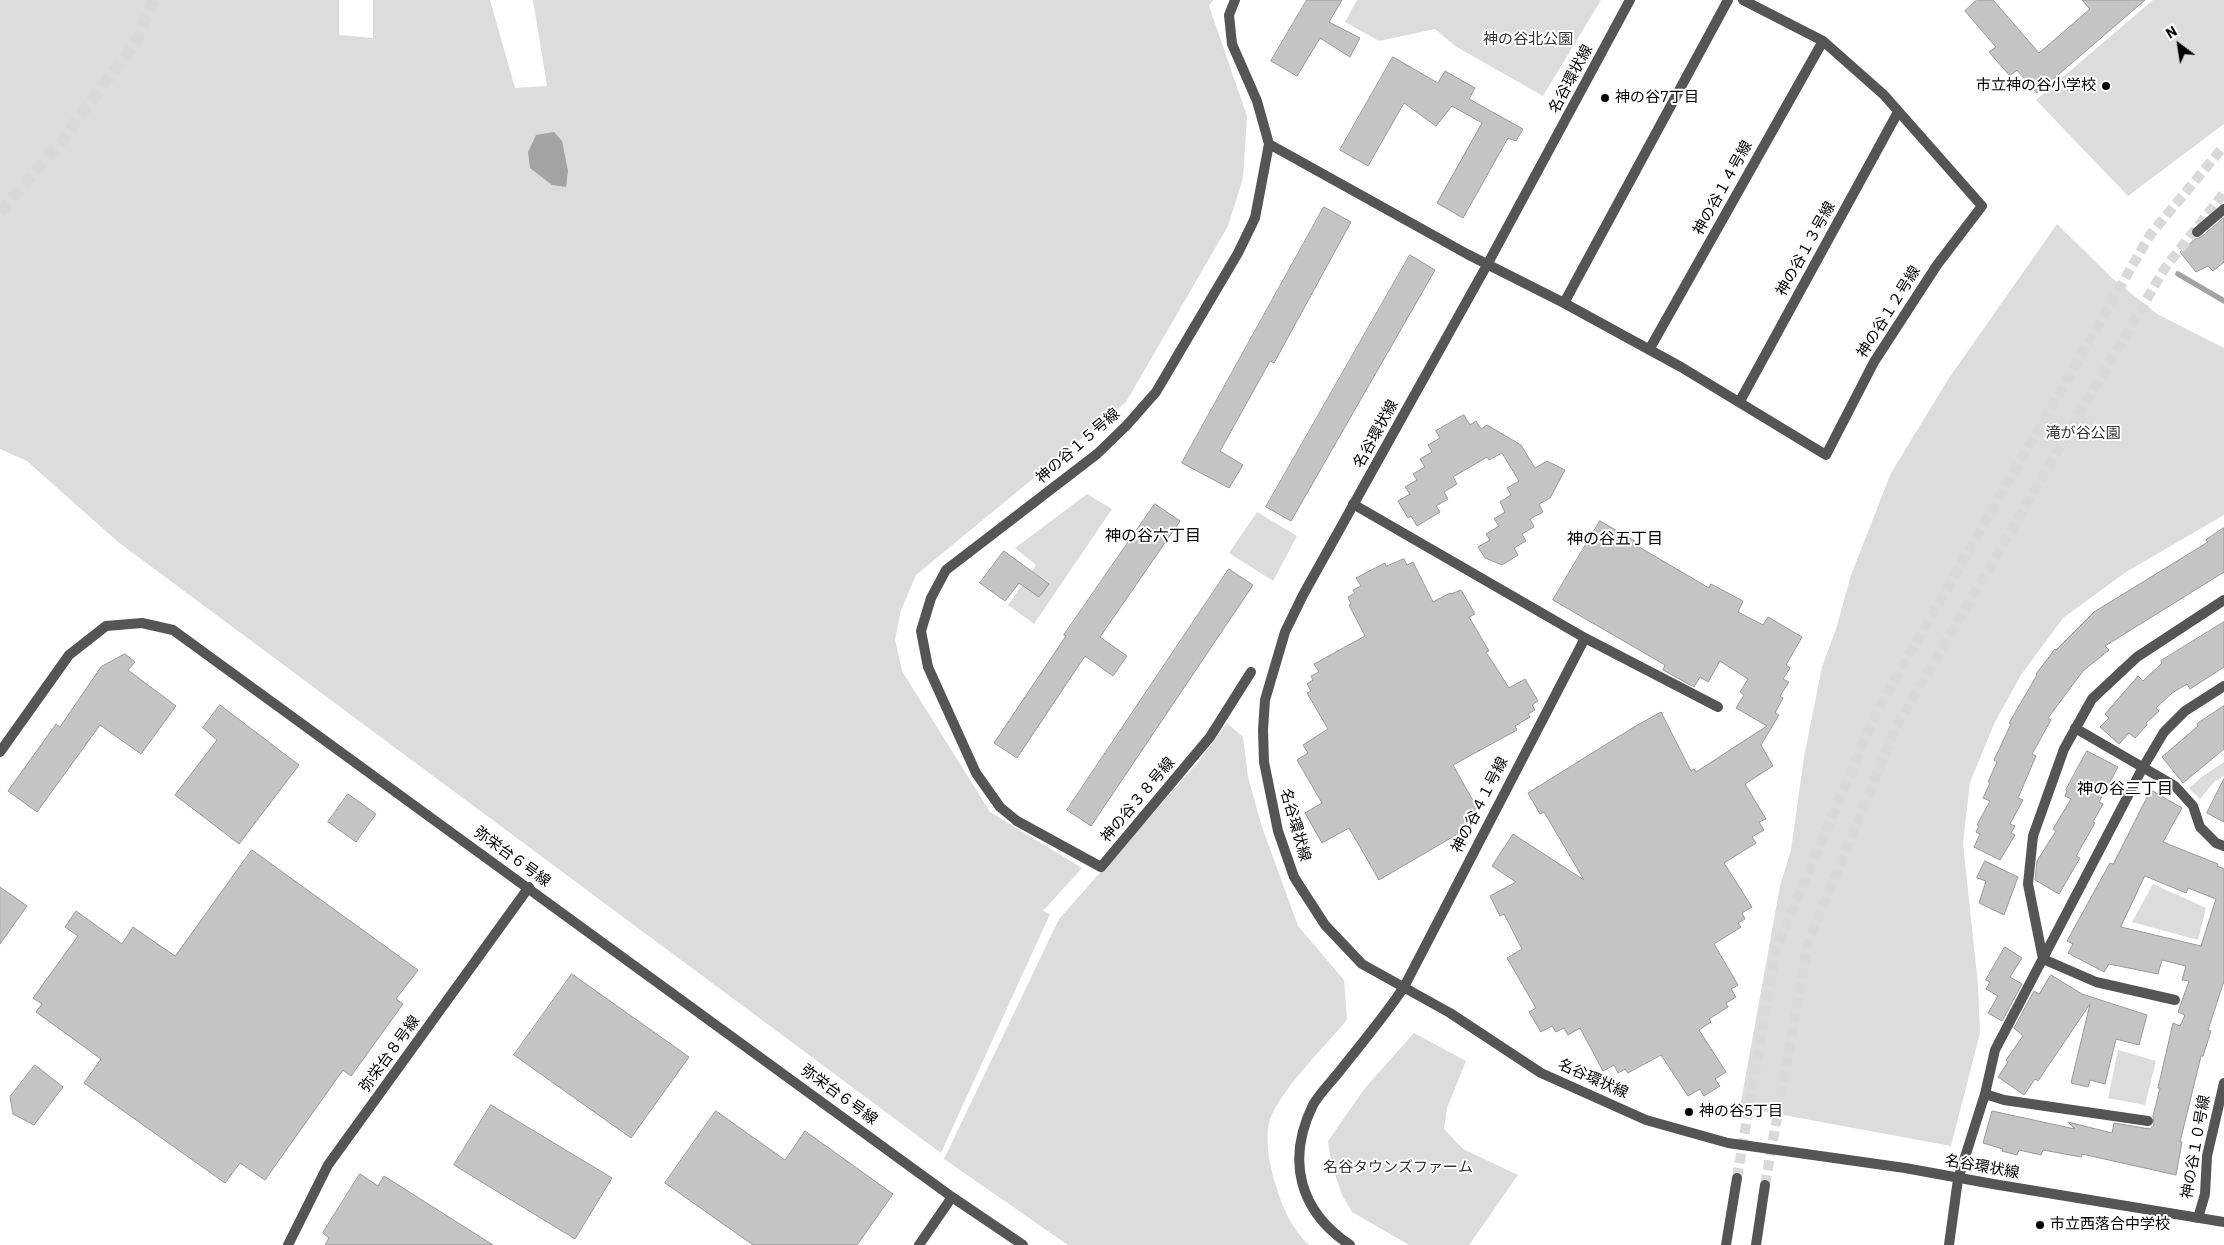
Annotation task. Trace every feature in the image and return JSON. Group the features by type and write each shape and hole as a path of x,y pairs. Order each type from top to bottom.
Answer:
{"street":[{"name":"神の谷１５号線","path":"1017,820 1000,806 976,773 928,667 921,631 931,598 946,570 1097,454 1127,425 1156,392 1196,328 1238,253 1255,218 1269,144 1257,101 1232,44 1229,15 1235,0"},
{"name":"名谷環状線","path":"1630,0 1487,265 1302,595 1285,632 1265,700 1263,730 1264,762 1278,831 1294,877 1324,925 1362,964 1450,1014 1541,1073 1646,1120 1728,1144 1905,1168 2224,1222"},
{"path":"1564,303 1728,0"},
{"name":"神の谷１２号線","path":"1269,144 1487,265 1564,303 1649,350 1740,401 1826,455 1874,362 1937,265 1982,206 1884,95 1823,41 1743,0"},
{"name":"神の谷１４号線","path":"1649,350 1823,41"},
{"name":"神の谷１３号線","path":"1740,401 1898,112"},
{"path":"2197,232 2224,209"},
{"path":"1354,504 1584,638 1718,707"},
{"path":"2043,959 2028,884 2033,836 2064,749 2092,699 2137,657 2224,600"},
{"name":"弥栄台６号線","path":"0,752 69,655 106,626 142,623 173,630 529,887 952,1197 1023,1245"},
{"name":"神の谷４１号線","path":"1350,1245 1324,1224 1306,1197 1300,1177 1298,1159 1301,1135 1314,1104 1389,1010 1404,987 1584,638"},
{"name":"神の谷３８号線","path":"1017,820 1101,867 1210,737 1251,672"},
{"path":"1949,1245 1958,1178 1985,1094 1995,1050 2142,768 2164,732 2186,711 2224,686"},
{"path":"2075,728 2175,786 2193,806 2200,827 2216,842 2224,846"},
{"name":"弥栄台８号線","path":"288,1245 328,1165 529,887"},
{"path":"2043,959 2096,982 2176,1000"},
{"name":"神の谷１０号線","path":"2198,1218 2205,1194 2207,1156 2224,1083"},
{"path":"1985,1094 2004,1100 2148,1121"},
{"path":"1726,1245 1736,1178"},
{"path":"1757,1245 1765,1184"},
{"path":"919,1245 952,1197"}],"green space":[{"path":"0,0 339,0 339,35 373,38 373,0 490,0 515,88 547,86 533,0 1213,0 1209,6 1247,116 1243,178 1228,226 1126,402 916,575 901,610 895,640 902,671 990,812 1082,868 1043,911 1050,914 941,1153 118,542 27,461 0,449"},
{"name":"神の谷北公園","path":"1357,0 1601,0 1543,96 1455,46 1435,29 1379,41 1345,22"},
{"path":"2153,0 2224,0 2224,124 2128,196 2036,100"},
{"name":"滝が谷公園","path":"2057,224 2112,278 2157,314 2224,348 2224,515 2126,572 2063,618 2021,675 1995,722 1970,782 1963,843 1978,985 1980,1033 1951,1146 1740,1107 1780,886 1791,850 1804,757 1822,667 1836,629 1851,575 1891,473 1949,378"},
{"path":"1087,494 1112,509 1034,624 1008,605 1036,565 1015,548"},
{"path":"1257,512 1297,536 1273,581 1229,553"},
{"path":"1227,723 1243,737 1248,777 1261,824 1298,926 1344,980 1347,1020 1293,1082 1276,1107 1268,1127 1268,1153 1278,1194 1293,1226 1309,1245 1068,1245 944,1159 1059,919 1199,761"},
{"path":"2224,762 2224,776 2215,781 2200,799 2189,788"},
{"path":"2153,884 2206,908 2198,940 2132,922"},
{"name":"名谷タウンズファーム","path":"1414,1033 1466,1061 1447,1108 1444,1129 1463,1149 1518,1175 1469,1245 1409,1245 1352,1212 1342,1195 1331,1162 1328,1141 1365,1088"},
{"path":"2118,1050 2156,1061 2145,1105 2108,1098"}],"shaded area":[{"path":"554,132 562,141 568,171 566,187 552,185 530,168 528,152 536,135"}],"building":[{"path":"1307,0 1342,0 1329,22 1360,38 1350,57 1320,38 1297,76 1271,61"},
{"path":"1977,0 1993,0 2039,53 2090,9 2082,0 2145,0 2037,93 2017,70 2010,76 1989,52 1996,47 1965,11"},
{"path":"1393,57 1438,83 1445,71 1475,88 1469,99 1523,129 1516,141 1508,138 1463,218 1437,203 1482,123 1452,106 1436,126 1404,103 1368,166 1340,150"},
{"path":"1324,207 1351,222 1274,363 1270,361 1220,451 1243,465 1229,488 1182,463"},
{"path":"2224,218 2224,262 2213,271 2208,266 2196,272 2180,252"},
{"path":"1410,255 1435,270 1291,521 1266,507"},
{"path":"1464,415 1470,425 1476,421 1481,429 1487,425 1521,445 1535,468 1547,461 1565,470 1550,498 1539,504 1543,512 1530,519 1534,527 1522,534 1526,541 1514,548 1518,555 1502,565 1485,558 1478,547 1490,540 1486,534 1499,526 1494,519 1505,512 1500,502 1511,495 1507,488 1519,481 1502,453 1489,460 1487,457 1453,477 1457,484 1444,492 1448,499 1436,506 1440,512 1417,526 1411,516 1408,518 1398,501 1410,494 1405,487 1417,480 1413,474 1425,467 1420,459 1432,452 1428,445 1440,438 1436,431"},
{"path":"1155,504 1180,521 1100,637 1127,656 1113,676 1085,656 1017,758 994,743 1066,636 1064,635"},
{"path":"1600,521 1635,541 1634,544 1709,588 1711,584 1743,601 1738,612 1763,625 1768,617 1802,637 1786,665 1790,668 1783,679 1789,682 1780,696 1783,698 1775,713 1779,715 1761,745 1773,766 1745,784 1766,819 1759,822 1764,830 1752,837 1756,843 1724,863 1752,907 1742,913 1745,919 1738,923 1741,927 1714,944 1738,985 1731,989 1736,997 1726,1003 1728,1007 1709,1019 1711,1022 1699,1030 1726,1072 1715,1079 1720,1086 1704,1096 1700,1089 1688,1096 1661,1055 1628,1073 1625,1069 1618,1073 1614,1065 1603,1071 1580,1028 1568,1035 1564,1028 1556,1032 1552,1026 1541,1032 1529,1012 1536,1008 1507,958 1522,949 1504,914 1500,916 1490,896 1516,882 1492,866 1513,834 1584,880 1544,812 1540,814 1528,793 1634,727 1661,712 1691,771 1694,769 1696,772 1767,726 1736,708 1744,695 1740,692 1748,679 1720,661 1708,682 1700,677 1694,687 1663,670 1665,665 1553,600"},
{"path":"2224,528 2224,572 2105,646 2109,650 2083,671 2048,718 2051,720 2032,754 2036,756 2018,798 2023,800 2010,824 2015,826 2011,833 2015,835 2000,860 1974,847 1980,834 1976,832 1979,826 1977,825 1990,801 1983,798 1997,762 1994,760 2011,724 2009,723 2036,674 2055,649 2094,612 2208,542 2206,540"},
{"path":"1004,551 1049,584 1039,597 1019,583 1005,601 980,583"},
{"path":"1404,559 1407,565 1413,562 1433,602 1450,593 1461,590 1475,614 1469,617 1489,651 1486,652 1509,688 1525,679 1538,701 1532,705 1535,710 1528,714 1530,717 1515,726 1517,730 1453,765 1477,808 1474,810 1476,815 1469,819 1473,825 1379,880 1349,828 1322,843 1305,813 1322,803 1297,760 1308,753 1303,745 1328,729 1307,693 1311,691 1307,684 1313,680 1311,676 1319,672 1314,664 1365,636 1349,605 1351,604 1348,597 1355,593 1353,590 1361,586 1356,578 1385,563 1386,566"},
{"path":"1229,569 1253,585 1091,826 1067,810"},
{"path":"2224,622 2224,667 2190,689 2187,684 2172,693 2156,708 2159,711 2146,723 2147,725 2135,738 2129,733 2119,744 2100,727 2109,718 2105,714 2138,676 2143,681 2162,663 2161,661"},
{"path":"125,654 135,662 128,670 176,706 141,754 100,725 37,812 8,791 56,724 60,727 101,667"},
{"path":"220,705 299,765 239,844 175,795 217,740 203,728"},
{"path":"2224,706 2224,749 2183,783 2162,757 2198,726 2197,724"},
{"path":"2087,751 2118,767 2099,802 2103,804 2093,822 2095,823 2076,856 2080,858 2059,894 2035,880 2037,861 2056,831 2053,829 2071,799 2065,796 2066,790"},
{"path":"2224,779 2224,822 2207,813"},
{"path":"2151,790 2182,808 2163,842 2218,864 2217,866 2224,869 2224,981 2208,1030 2211,1031 2203,1056 2201,1056 2180,1142 2182,1142 2176,1175 2082,1154 2081,1157 2043,1150 2041,1155 2019,1150 2017,1155 1983,1143 1992,1111 2075,1129 2068,1122 2112,1133 2114,1123 2150,1129 2154,1125 2153,1116 2160,1088 2158,1088 2173,1023 2180,1026 2185,1015 2178,1012 2189,981 2182,980 2186,966 2162,960 2158,974 2109,964 2104,972 2068,953 2073,944 2067,941 2110,863 2113,864","holes":["2145,876 2186,893 2188,888 2216,899 2201,946 2121,927"]},
{"path":"348,794 376,814 356,842 328,822"},
{"path":"252,850 418,970 396,999 403,1004 351,1076 343,1070 265,1180 240,1163 225,1183 84,1083 101,1059 36,1012 42,1004 33,998 78,936 65,927 76,911 122,944 133,927 175,956"},
{"path":"1985,861 2018,877 2004,915 1979,903 1986,881 1977,878"},
{"path":"0,887 27,906 0,944"},
{"path":"2005,947 2022,958 2010,977 2022,984 2002,1021 1988,1013 1998,996 1986,989 1990,982 1986,980"},
{"path":"572,974 689,1057 631,1138 514,1055"},
{"path":"2051,975 2082,994 2147,1015 2139,1045 2116,1039 2105,1084 2090,1080 2088,1087 2071,1083 2090,1004 2038,1081 2035,1079 2024,1095 1998,1077 2008,1062 2006,1060 2023,1036 2014,1028 2034,991 2039,994"},
{"path":"35,1065 63,1087 34,1125 13,1114 10,1097"},
{"path":"491,1105 612,1178 575,1239 454,1165"},
{"path":"716,1111 785,1160 805,1131 893,1194 857,1245 753,1245 665,1183"},
{"path":"360,1174 378,1186 384,1176 493,1245 325,1245 329,1238 323,1233"}],"waterway":[{"path":"2178,274 2224,301"}],"tunnel":[{"path":"0,212 60,143 137,40 153,0"},
{"path":"1737,1178 1776,948 1878,709 2150,235 2224,146"},
{"path":"1765,1185 1808,943 1895,729 2165,268 2224,193"}],"place":[{"name":"市立神の谷小学校","path":"2106,86"},
{"name":"神の谷7丁目","path":"1605,98"},
{"name":"神の谷5丁目","path":"1689,1112"},
{"name":"市立西落合中学校","path":"2040,1225"}],"district":[{"name":"神の谷六丁目","path":"1153,536"},
{"name":"神の谷五丁目","path":"1615,539"},
{"name":"神の谷三丁目","path":"2125,789"}]}
